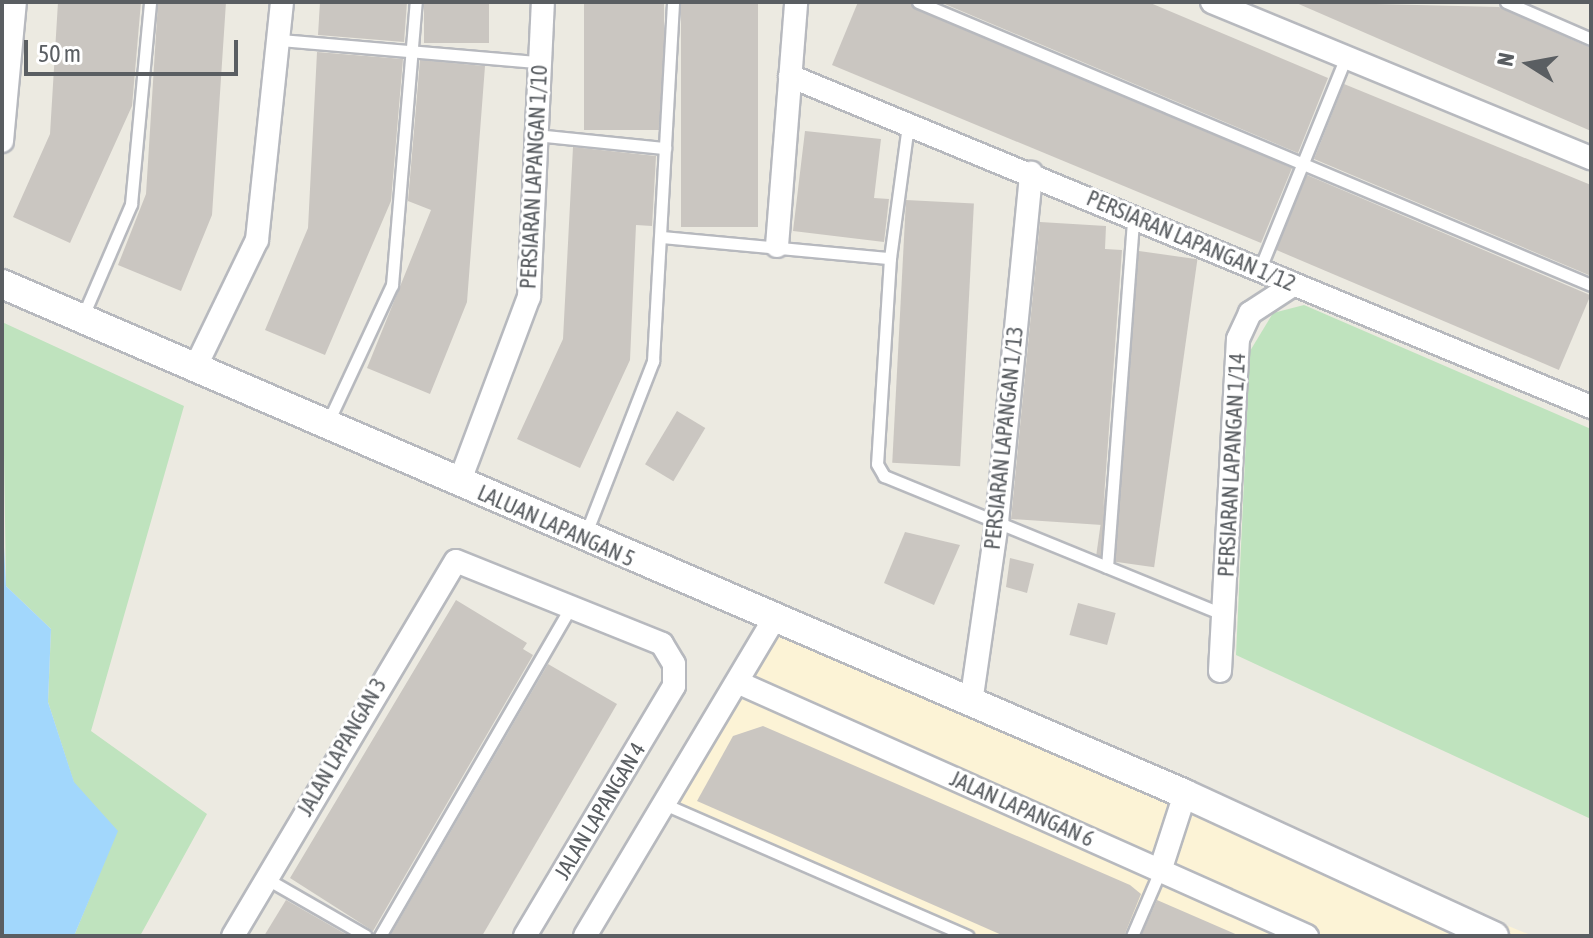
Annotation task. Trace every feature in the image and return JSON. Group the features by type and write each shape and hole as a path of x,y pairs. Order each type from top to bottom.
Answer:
{"street":[{"path":"2,141 15,2"},
{"path":"195,368 257,240 282,2"},
{"name":"PERSIARAN LAPANGAN 1/10","path":"459,483 529,297 543,2"},
{"path":"777,246 796,2"},
{"path":"1213,2 1591,158"},
{"name":"PERSIARAN LAPANGAN 1/12","path":"790,76 1591,407"},
{"name":"PERSIARAN LAPANGAN 1/13","path":"971,703 997,522 1031,173"},
{"name":"LALUAN LAPANGAN 5","path":"2,284 773,621 1185,794 1494,936"},
{"name":"PERSIARAN LAPANGAN 1/14","path":"1220,671 1238,339 1250,313 1293,285"},
{"name":"JALAN LAPANGAN 3","path":"233,936 456,561 571,606"},
{"name":"JALAN LAPANGAN 4","path":"525,936 674,686 674,664 662,644 571,606"},
{"path":"585,936 773,621"},
{"name":"JALAN LAPANGAN 6","path":"737,682 1307,936"},
{"path":"1160,871 1185,794"}],"lane":[{"path":"81,319 131,204 150,2"},
{"path":"327,426 392,285 416,2"},
{"path":"584,538 653,361 673,2"},
{"path":"918,2 1591,285"},
{"path":"1506,2 1591,39"},
{"path":"280,40 539,62"},
{"path":"1259,271 1345,59"},
{"path":"908,125 890,258 877,464 884,476 1224,614"},
{"path":"536,135 665,148"},
{"path":"1107,567 1133,217"},
{"path":"662,237 890,258"},
{"path":"380,936 571,606"},
{"path":"664,804 968,936"},
{"path":"1132,936 1160,871"},
{"path":"266,878 366,936"}],"shaded area":[{"path":"771,624 1533,936 966,936 671,808"}],"green space":[{"path":"1304,305 1591,429 1591,819 1236,655 1250,351 1273,313"},
{"path":"2,322 184,406 91,731 207,814 140,936 74,936 117,831 74,783 48,702 51,629 6,586"}],"water":[{"path":"2,508 6,586 51,629 48,702 74,782 118,831 74,936 2,936"}],"building":[{"path":"58,2 141,2 132,106 70,243 13,217 50,134"},
{"path":"158,2 226,2 212,215 181,291 118,265 146,194"},
{"path":"320,2 407,2 404,42 318,35"},
{"path":"424,2 489,2 489,43 424,43"},
{"path":"584,2 664,2 664,130 584,130"},
{"path":"681,2 758,2 758,227 681,227"},
{"path":"858,2 910,2 1292,168 1261,243 832,65"},
{"path":"940,2 1148,2 1328,78 1298,153"},
{"path":"1294,2 1499,7 1591,48 1591,131"},
{"path":"317,52 403,59 391,201 325,355 265,330 308,228"},
{"path":"420,60 485,66 467,302 430,394 367,368 431,210 408,201"},
{"path":"1344,84 1591,185 1591,276 1314,159"},
{"path":"805,131 881,139 874,198 889,199 884,242 793,231"},
{"path":"573,147 656,156 652,226 636,225 630,360 580,468 517,439 563,339"},
{"path":"1307,175 1591,295 1559,370 1275,250"},
{"path":"906,200 974,204 960,466 892,463"},
{"path":"1040,222 1106,226 1105,249 1122,250 1102,525 1011,519"},
{"path":"1139,251 1197,259 1154,567 1096,559"},
{"path":"677,411 705,428 673,481 645,464"},
{"path":"905,532 960,545 934,605 884,583"},
{"path":"1010,558 1034,564 1027,593 1006,587"},
{"path":"456,600 527,643 523,649 533,655 373,931 290,878"},
{"path":"1078,603 1116,613 1107,645 1069,635"},
{"path":"548,664 617,704 482,936 390,936"},
{"path":"763,726 1130,885 1141,894 1124,936 1004,936 697,801 733,736"},
{"path":"286,900 349,936 264,936"},
{"path":"1157,900 1240,936 1141,936"}]}
